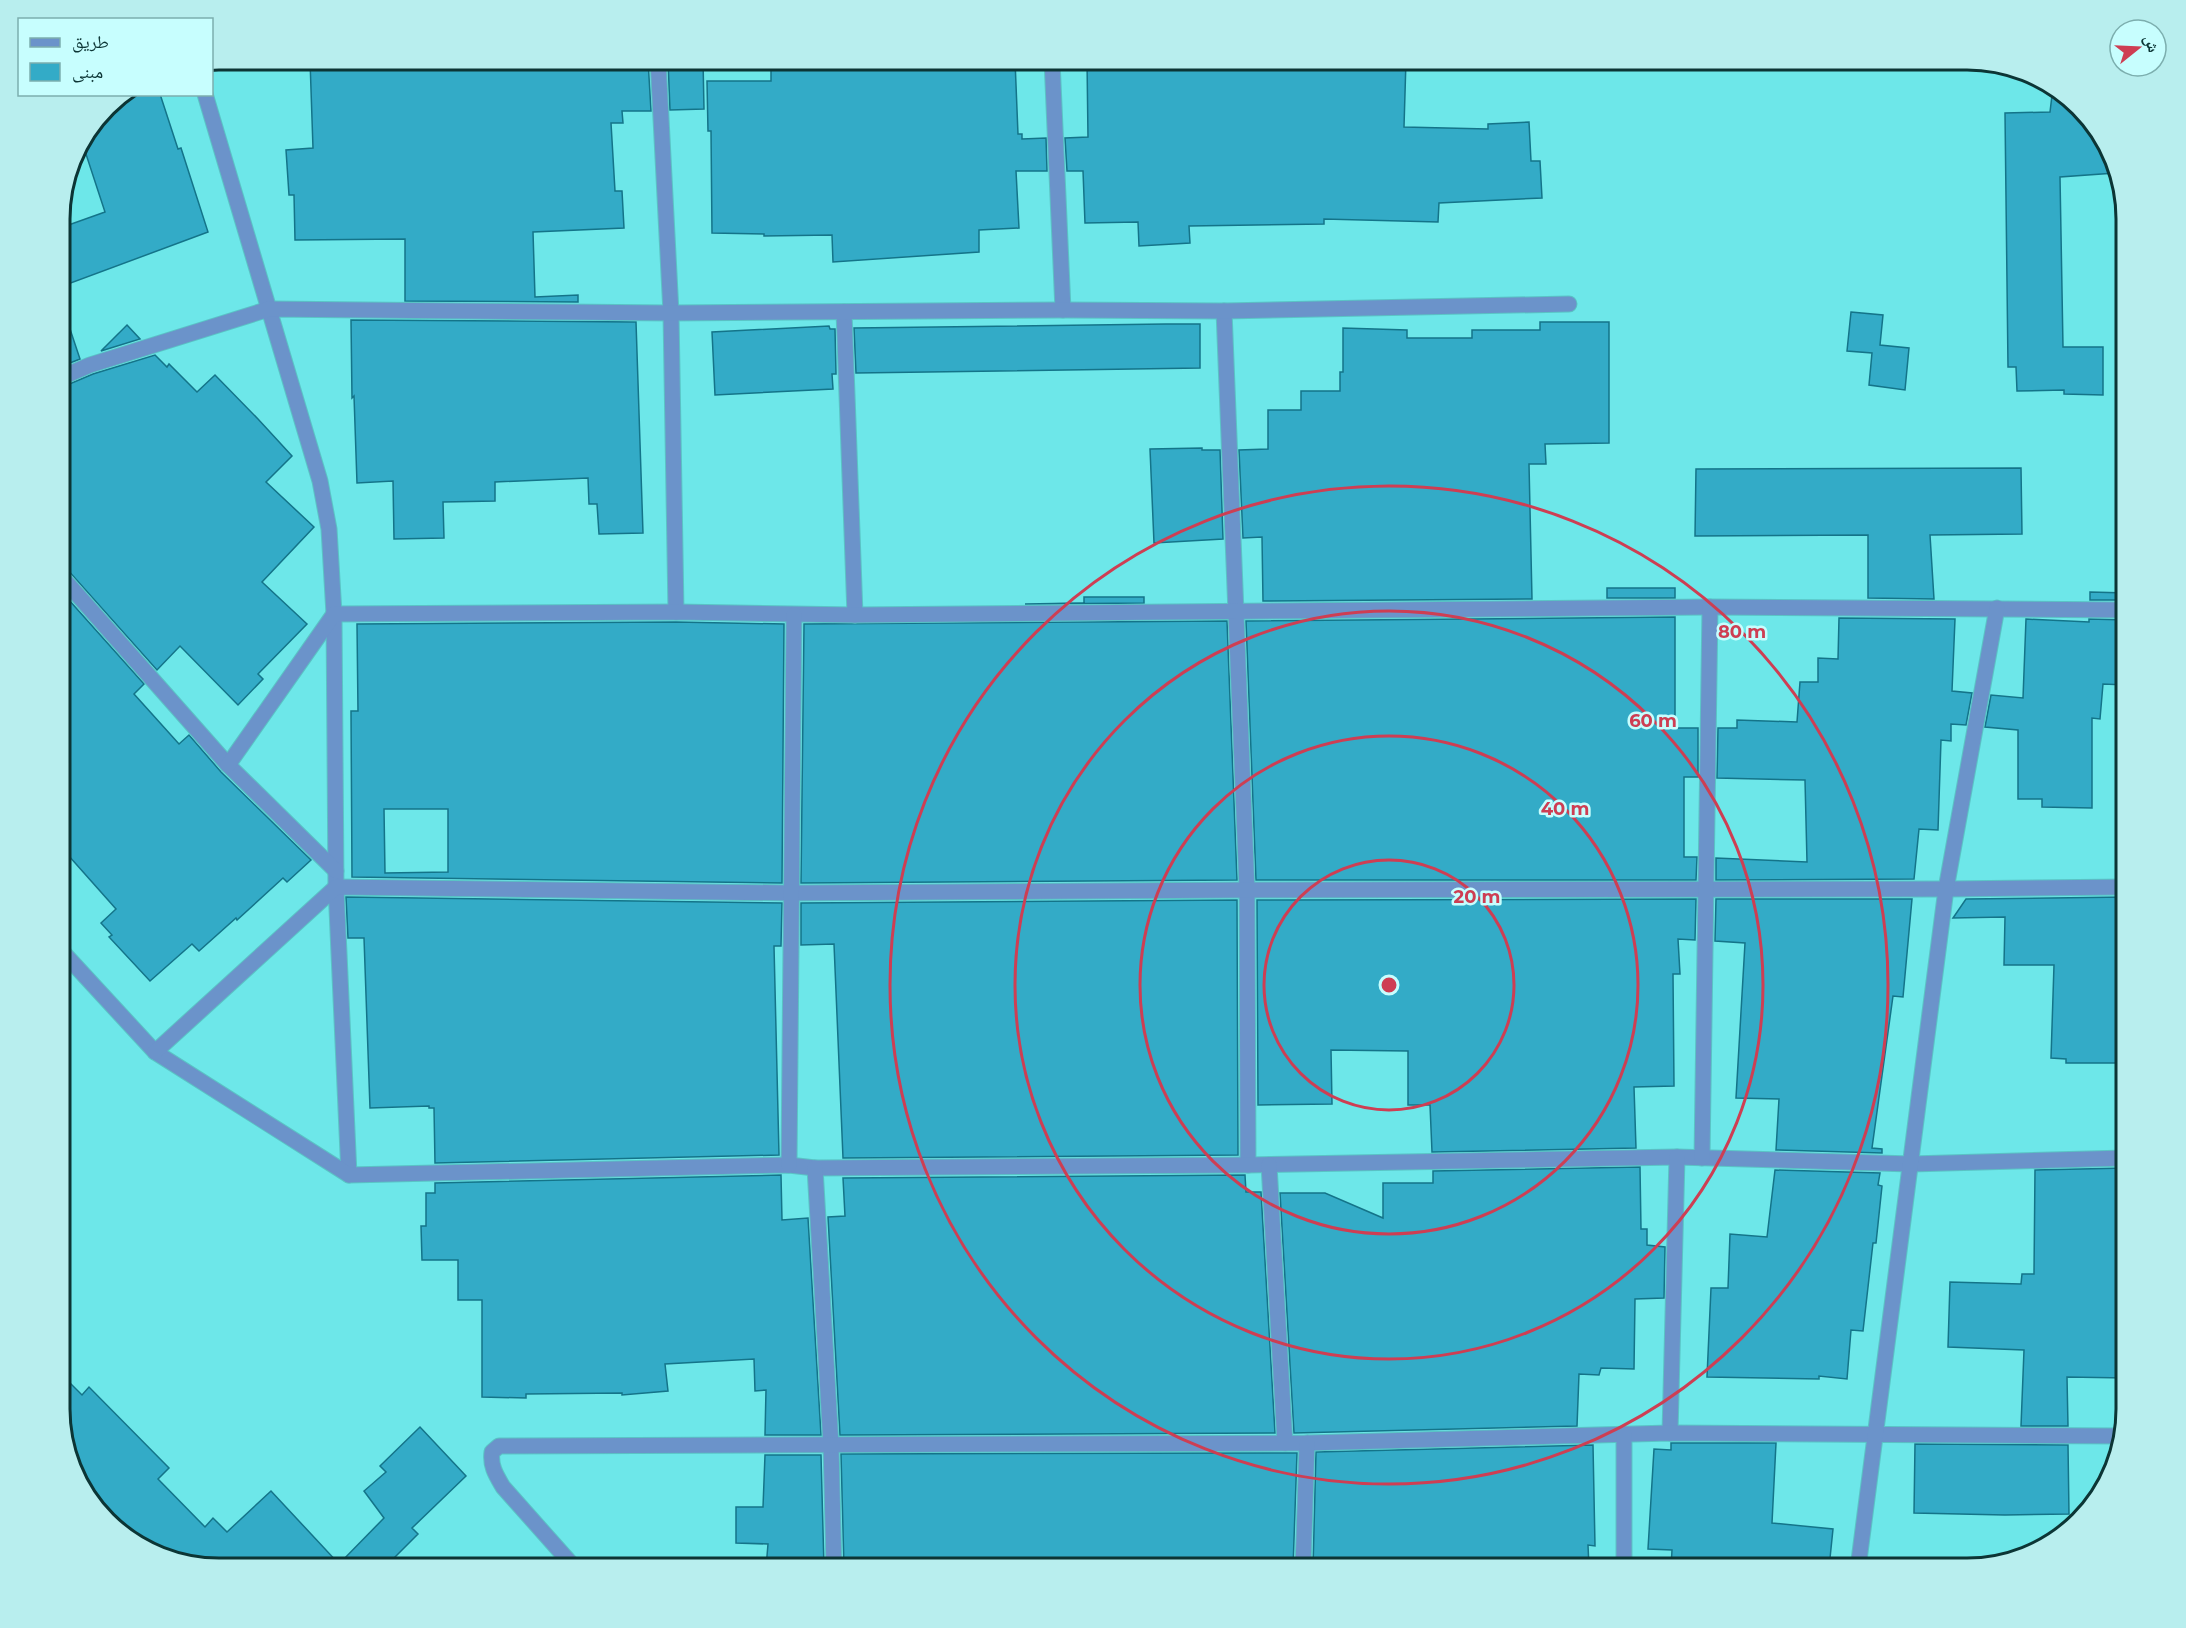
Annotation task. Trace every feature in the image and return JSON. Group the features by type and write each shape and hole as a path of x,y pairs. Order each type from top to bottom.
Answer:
{"street":[{"path":"659,70 671,313 676,612"},
{"path":"1052,70 1063,310"},
{"path":"206,96 320,481 329,529 334,614 336,879 349,1175"},
{"path":"71,373 90,365 269,309 671,313 1224,310 1569,304"},
{"path":"1224,310 1247,890 1248,1165"},
{"path":"844,312 855,615"},
{"path":"71,587 228,765 336,879 791,893 1946,889 2115,886"},
{"path":"334,614 676,612 855,615 1710,607 2115,610"},
{"path":"1702,1158 1710,607"},
{"path":"1859,1558 1946,889 1997,608"},
{"path":"228,765 334,614"},
{"path":"789,1165 794,615"},
{"path":"155,1052 336,879"},
{"path":"71,961 155,1052 349,1175 789,1165 815,1168 1269,1165 1677,1157 1911,1164 2115,1158"},
{"path":"1670,1433 1677,1157"},
{"path":"1269,1165 1285,1443"},
{"path":"815,1168 831,1445 834,1558"},
{"path":"565,1558 499,1481 490,1462 492,1452 499,1446 1307,1443 1670,1433 2112,1436"},
{"path":"1624,1434 1624,1558"},
{"path":"1303,1558 1307,1443"}],"building":[{"path":"310,70 649,70 651,111 622,111 623,123 611,123 615,191 622,191 624,228 533,232 535,297 578,295 578,302 405,301 405,239 295,240 294,195 289,195 286,150 313,148"},
{"path":"668,70 703,70 704,109 670,110"},
{"path":"771,70 1015,70 1018,134 1022,134 1022,139 1046,138 1047,171 1016,171 1019,228 979,230 979,252 833,262 832,235 764,236 764,234 712,233 711,131 708,131 707,81 771,81"},
{"path":"1087,70 1406,70 1404,127 1488,129 1488,124 1529,122 1531,161 1540,161 1542,198 1439,203 1438,222 1324,219 1324,224 1189,226 1190,243 1139,246 1138,222 1085,223 1083,171 1067,171 1065,138 1088,137"},
{"path":"137,96 161,96 178,149 181,148 208,232 71,283 71,224 105,212 86,153 107,121 121,107"},
{"path":"2052,97 2079,121 2100,153 2108,174 2060,177 2063,347 2103,347 2103,395 2064,394 2064,390 2017,391 2016,367 2008,367 2005,113 2050,112"},
{"path":"1851,312 1883,315 1880,345 1909,348 1905,390 1869,385 1872,353 1847,351"},
{"path":"351,320 636,322 643,533 599,534 597,504 589,504 588,478 495,482 495,501 443,502 444,538 394,539 393,481 357,483 354,396 352,398"},
{"path":"1540,322 1609,322 1609,443 1545,444 1546,464 1529,464 1532,599 1263,601 1262,537 1243,538 1239,450 1268,449 1268,410 1301,410 1301,391 1340,391 1340,372 1343,372 1343,328 1407,330 1407,338 1472,338 1472,330 1540,330"},
{"path":"1200,324 1200,368 856,373 854,328"},
{"path":"127,325 140,339 101,351"},
{"path":"829,326 830,329 835,329 836,374 832,374 833,389 715,395 712,332"},
{"path":"71,332 80,359 71,363"},
{"path":"155,355 167,367 169,364 197,392 215,375 292,456 266,482 314,527 262,582 307,624 258,674 263,679 238,705 180,646 157,670 71,573 71,383 93,374"},
{"path":"1202,448 1202,450 1220,450 1223,539 1154,543 1150,449"},
{"path":"2021,468 2022,534 1930,535 1934,599 1868,598 1868,535 1695,536 1696,469"},
{"path":"1607,588 1675,588 1675,598 1607,598"},
{"path":"2090,592 2115,593 2115,600 2090,600"},
{"path":"1084,597 1144,597 1144,603 1025,604 1084,603"},
{"path":"71,602 144,684 134,694 179,744 189,735 221,772 311,860 287,882 283,878 199,951 192,944 150,981 109,937 112,935 101,923 116,909 71,858"},
{"path":"1675,617 1675,728 1698,728 1698,777 1684,777 1684,857 1697,857 1696,880 1256,880 1246,621"},
{"path":"1839,618 1955,619 1952,691 1972,693 1966,725 1951,724 1951,741 1941,740 1938,830 1919,829 1914,879 1716,880 1716,858 1807,862 1805,780 1717,778 1718,728 1737,728 1737,720 1797,722 1800,682 1818,682 1818,658 1838,659"},
{"path":"2026,619 2089,622 2089,619 2115,620 2115,685 2103,684 2100,719 2092,718 2092,808 2042,807 2042,799 2018,799 2018,730 1985,727 1991,695 2023,698"},
{"path":"1227,621 1237,880 801,883 804,624"},
{"path":"676,622 784,624 782,883 352,877 351,711 358,711 357,624","holes":["384,809 448,809 448,872 385,873"]},
{"path":"346,897 782,903 781,946 774,946 779,1155 435,1163 434,1108 429,1108 429,1106 370,1108 364,938 348,938"},
{"path":"2115,897 2115,1063 2066,1063 2066,1059 2051,1058 2054,965 2004,965 2005,917 1953,918 1966,899"},
{"path":"1696,899 1695,940 1678,939 1680,974 1673,974 1674,1086 1634,1087 1636,1148 1432,1152 1430,1105 1408,1105 1408,1051 1331,1050 1332,1104 1258,1105 1257,900"},
{"path":"1716,899 1912,899 1903,997 1893,996 1872,1148 1882,1149 1882,1153 1776,1150 1779,1099 1736,1098 1745,943 1715,941"},
{"path":"1237,900 1238,1155 843,1158 834,944 801,945 801,903"},
{"path":"1640,1167 1641,1229 1647,1229 1647,1245 1665,1247 1664,1298 1635,1299 1634,1369 1601,1368 1599,1375 1579,1374 1577,1426 1294,1433 1280,1193 1325,1193 1383,1218 1383,1183 1433,1183 1433,1171"},
{"path":"2115,1168 2115,1378 2067,1377 2068,1426 2021,1426 2024,1350 1948,1347 1950,1282 2021,1284 2022,1274 2034,1274 2035,1170"},
{"path":"1775,1170 1880,1173 1878,1185 1882,1186 1876,1243 1873,1243 1863,1331 1851,1330 1847,1379 1819,1376 1819,1379 1707,1377 1711,1288 1728,1288 1730,1234 1767,1237"},
{"path":"781,1175 782,1220 808,1218 821,1435 765,1435 766,1390 755,1391 754,1359 665,1364 668,1391 622,1395 622,1393 526,1394 526,1398 482,1397 482,1300 458,1300 458,1260 422,1260 421,1226 426,1226 426,1193 435,1193 435,1183"},
{"path":"1245,1175 1246,1192 1261,1192 1275,1433 840,1435 828,1217 845,1216 843,1178"},
{"path":"71,1384 82,1395 89,1387 169,1468 158,1479 205,1527 213,1518 227,1532 271,1491 333,1558 219,1558 190,1555 153,1542 129,1527 114,1514 101,1499 86,1475 73,1438"},
{"path":"420,1427 466,1476 412,1528 418,1534 394,1558 345,1558 384,1518 364,1491 386,1472 380,1466"},
{"path":"1671,1443 1776,1443 1772,1523 1833,1529 1830,1558 1672,1558 1672,1550 1648,1549 1654,1449 1671,1450"},
{"path":"1915,1444 2068,1445 2069,1514 1914,1513"},
{"path":"1593,1445 1595,1546 1588,1545 1589,1558 1313,1558 1316,1452"},
{"path":"1297,1453 1293,1558 844,1558 841,1454"},
{"path":"765,1455 821,1455 824,1558 767,1558 768,1544 736,1543 736,1507 763,1507"}]}
